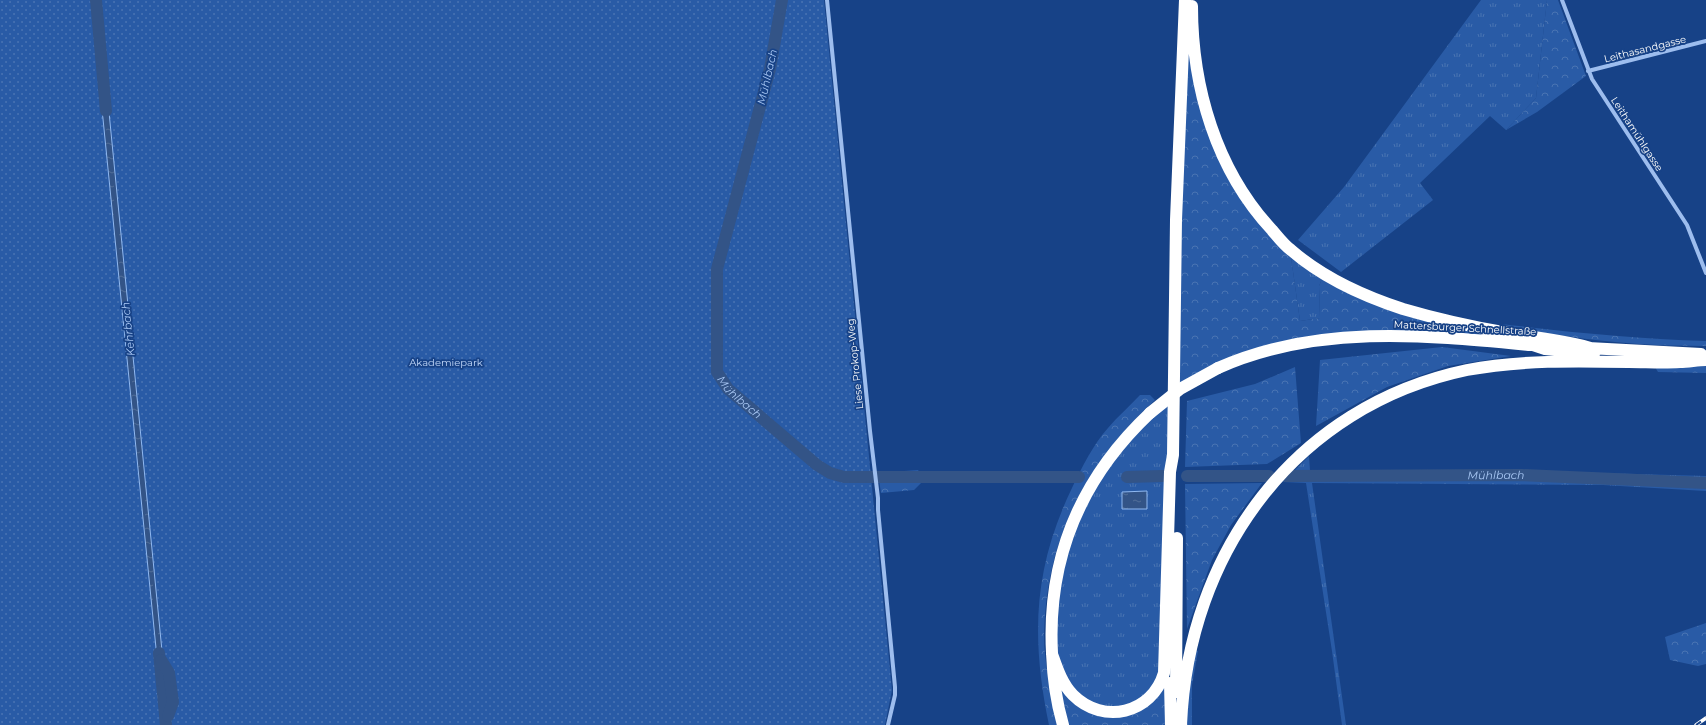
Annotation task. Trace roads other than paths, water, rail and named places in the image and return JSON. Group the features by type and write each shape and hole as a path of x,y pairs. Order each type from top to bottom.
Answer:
{"highway":[{"path":"1052,654 1068,690 1077,699 1092,708 1110,712 1130,710 1144,703 1155,693 1162,680 1165,666 1170,472 1173,455 1176,220 1185,0"},
{"path":"1192,0 1194,48 1204,101 1213,132 1225,163 1241,191 1260,217 1290,250 1324,274 1362,294 1402,309 1507,333 1576,343 1594,349"},
{"name":"Mattersburger Schnellstraße","path":"1064,725 1054,686 1051,625 1054,587 1059,564 1073,521 1100,470 1124,439 1150,413 1184,387 1218,368 1251,354 1280,346 1313,340 1354,336 1438,337 1530,345 1545,344 1705,358"},
{"path":"1530,345 1545,349 1576,352 1705,358"},
{"path":"1181,725 1186,672 1190,650 1206,597 1219,568 1236,535 1261,498 1283,471 1328,432 1367,406 1409,387 1449,374 1470,370 1533,363 1580,361 1680,362 1705,358"},
{"path":"1173,455 1177,472 1177,725"},
{"path":"1169,520 1170,725"}],"street":[{"name":"Liese Prokop-Weg","path":"827,0 878,498 895,686 895,695 888,725"},
{"name":"Leithamühlgasse","path":"1562,0 1588,71 1687,225 1706,273"},
{"name":"Leithasandgasse","path":"1588,71 1706,41"}],"water":[{"path":"100,89 108,102 162,651 163,659 166,664 158,668"},
{"path":"1147,491 1147,509 1122,509 1122,492"},
{"path":"169,692 170,701 175,702 170,725 162,725 161,709 157,693"}],"waterway":[{"name":"Kehrbach","path":"96,0 106,111"},
{"name":"Mühlbach","path":"782,0 770,69 717,269 717,372 728,389 817,465 830,473 844,477 1079,477"},
{"name":"Mühlbach","path":"1286,476 1521,475 1706,483"},
{"name":"Mühlbach","path":"1127,477 1163,476"},
{"name":"Mühlbach","path":"1187,476 1269,476"},
{"name":"Kehrbach","path":"159,653 166,725"},
{"name":"Kehrbach","path":"161,660 169,673 173,702 168,716"}],"railway":[{"path":"1696,725 1706,718"}],"park label":[{"name":"Akademiepark","path":"446,362"}]}
